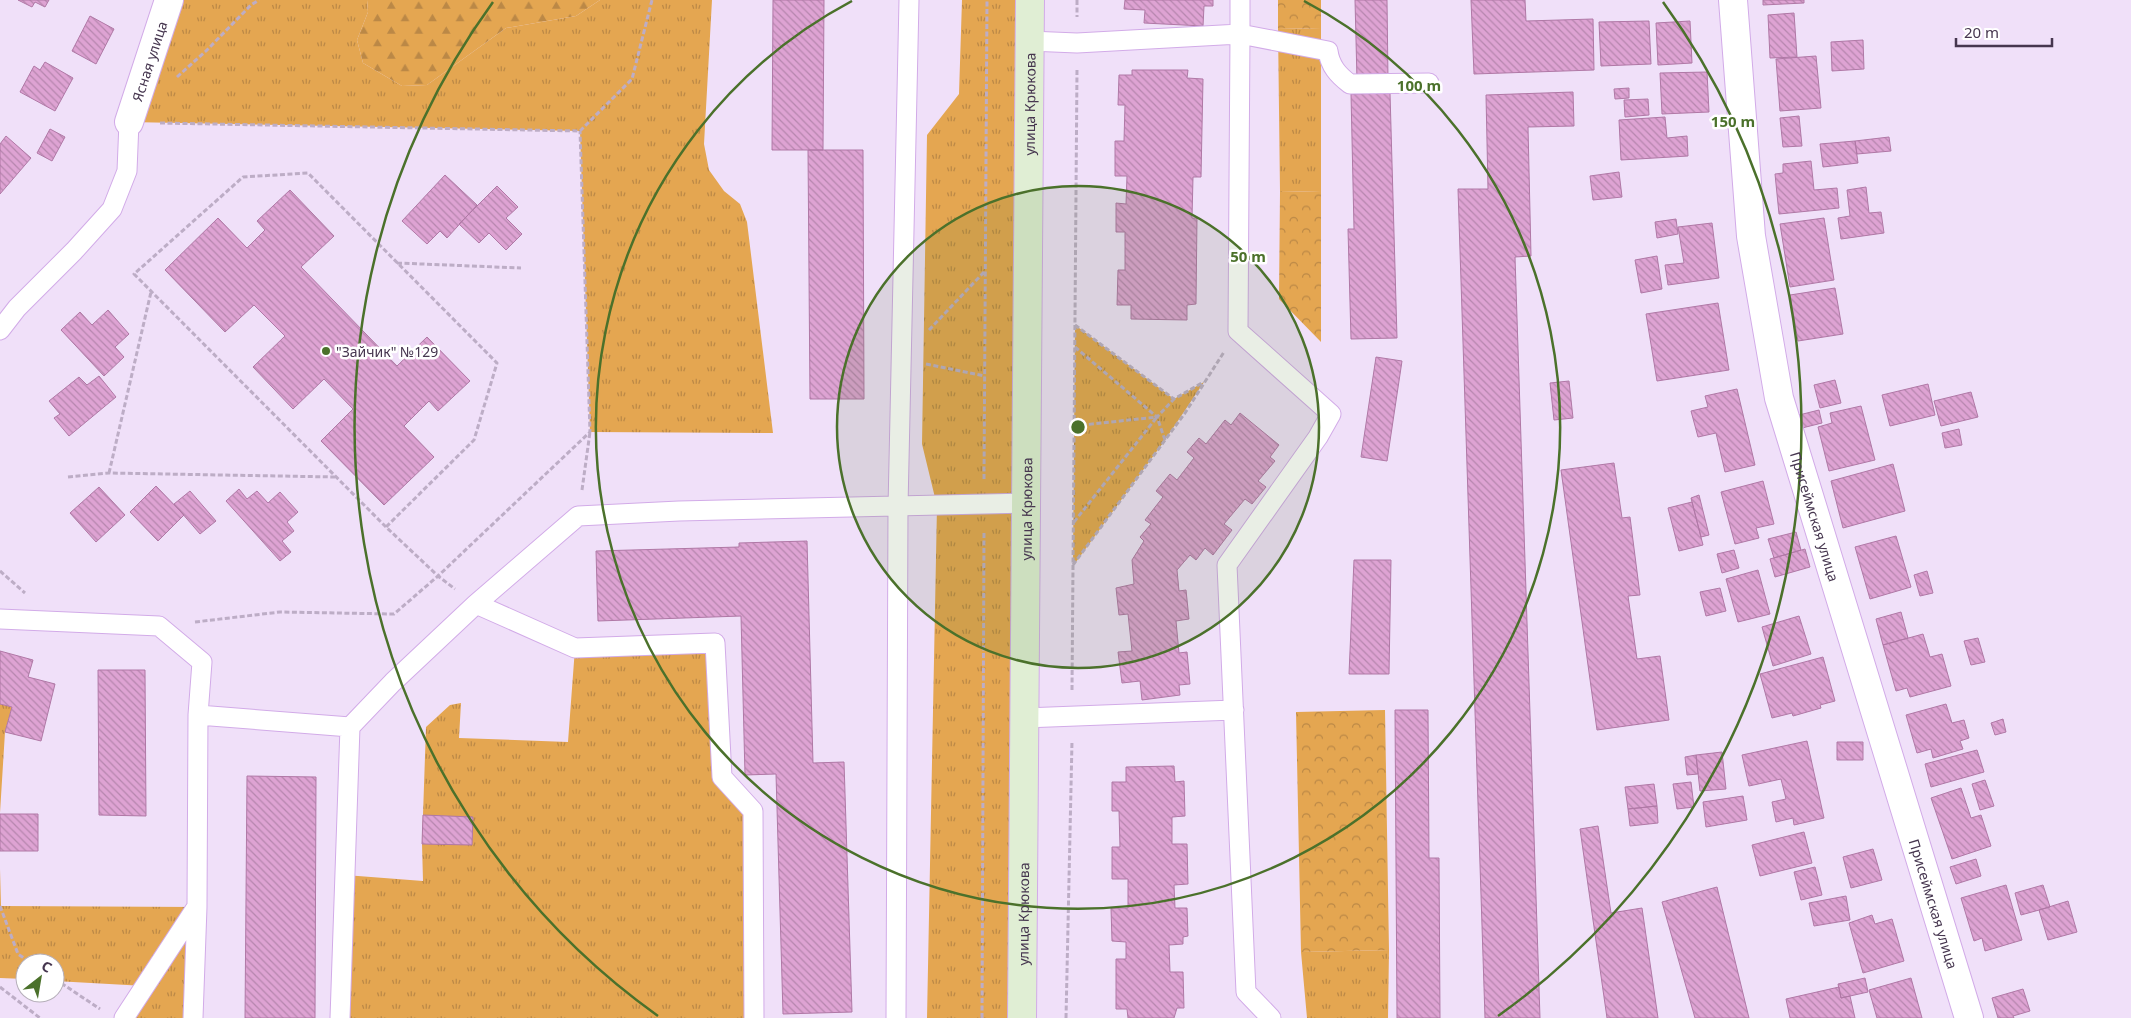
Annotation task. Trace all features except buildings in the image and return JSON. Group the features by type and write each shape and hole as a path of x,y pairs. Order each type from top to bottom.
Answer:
{"main road":[{"name":"улица Крюкова","path":"1022,1018 1030,0"}],"street":[{"name":"Ясная улица","path":"129,122 169,0"},
{"name":"Присеймская улица","path":"1733,0 1751,236 1779,398 1969,1018"}],"lane":[{"path":"896,1018 898,507 909,0"},
{"path":"1240,0 1238,331 1331,414 1318,437 1227,565 1246,992 1272,1018"},
{"path":"1029,41 1077,44 1240,34 1328,51 1330,62 1340,76 1350,84 1429,83"},
{"path":"0,330 17,308 74,251 112,209 128,171 129,122"},
{"path":"340,1018 350,727 393,682 476,604 578,516 679,511 1026,503"},
{"path":"476,604 574,648 715,643 722,776 753,811 754,1018"},
{"path":"0,619 159,626 202,662 198,715 197,907 192,1018"},
{"path":"1024,718 1234,710"},
{"path":"198,715 350,727"},
{"path":"124,1018 197,907"}],"path":[{"path":"176,77 206,51 251,5 259,0"},
{"path":"129,122 580,131 632,79 652,0"},
{"path":"1066,1018 1072,717 1077,0"},
{"path":"578,516 590,432 580,131"},
{"path":"386,527 474,440 497,363 308,174 243,177 134,274 386,527 438,576 476,604"},
{"path":"396,262 522,268"},
{"path":"901,359 985,270"},
{"path":"109,473 151,291"},
{"path":"1075,325 1174,400"},
{"path":"1073,566 1165,440 1238,331"},
{"path":"1075,347 1158,417 1165,440"},
{"path":"901,359 985,376"},
{"path":"1074,522 1158,417 1174,400 1204,382"},
{"path":"1074,426 1158,417"},
{"path":"159,626 280,612 394,614 438,576 590,432"},
{"path":"68,477 109,473 335,477"},
{"path":"0,906 18,953"},
{"path":"0,986 40,1018"},
{"path":"65,986 106,1013"}],"green space":[{"path":"169,0 367,0 368,12 357,40 363,63 402,86 427,85 506,28 576,16 600,0 712,0 704,144 709,170 724,191 740,204 747,222 773,433 590,432 580,131 129,122"},
{"path":"367,0 600,0 576,16 506,28 427,85 402,86 363,63 357,40 368,12"},
{"path":"962,0 1030,0 1022,1018 927,1018 937,506 922,444 927,135 959,94"},
{"path":"1278,0 1321,0 1321,29 1278,28"},
{"path":"1278,28 1321,29 1321,191 1280,192"},
{"path":"1321,191 1321,342 1279,299 1280,192"},
{"path":"1075,325 1174,399 1204,382 1165,440 1073,566"},
{"path":"715,643 722,777 753,811 754,1018 340,1018 345,875 423,881 422,844 426,727 450,705 461,703 459,738 568,742 575,648"},
{"path":"0,704 12,707 5,732 0,813"},
{"path":"1385,710 1389,950 1301,952 1296,712"},
{"path":"0,869 1,906 197,907 193,1018 124,1018 145,986 65,982 65,953 15,953 15,979 0,978"},
{"path":"1389,950 1388,1018 1307,1018 1301,952"}],"place":[{"name":"\"Зайчик\" №129","path":"326,351"}]}
